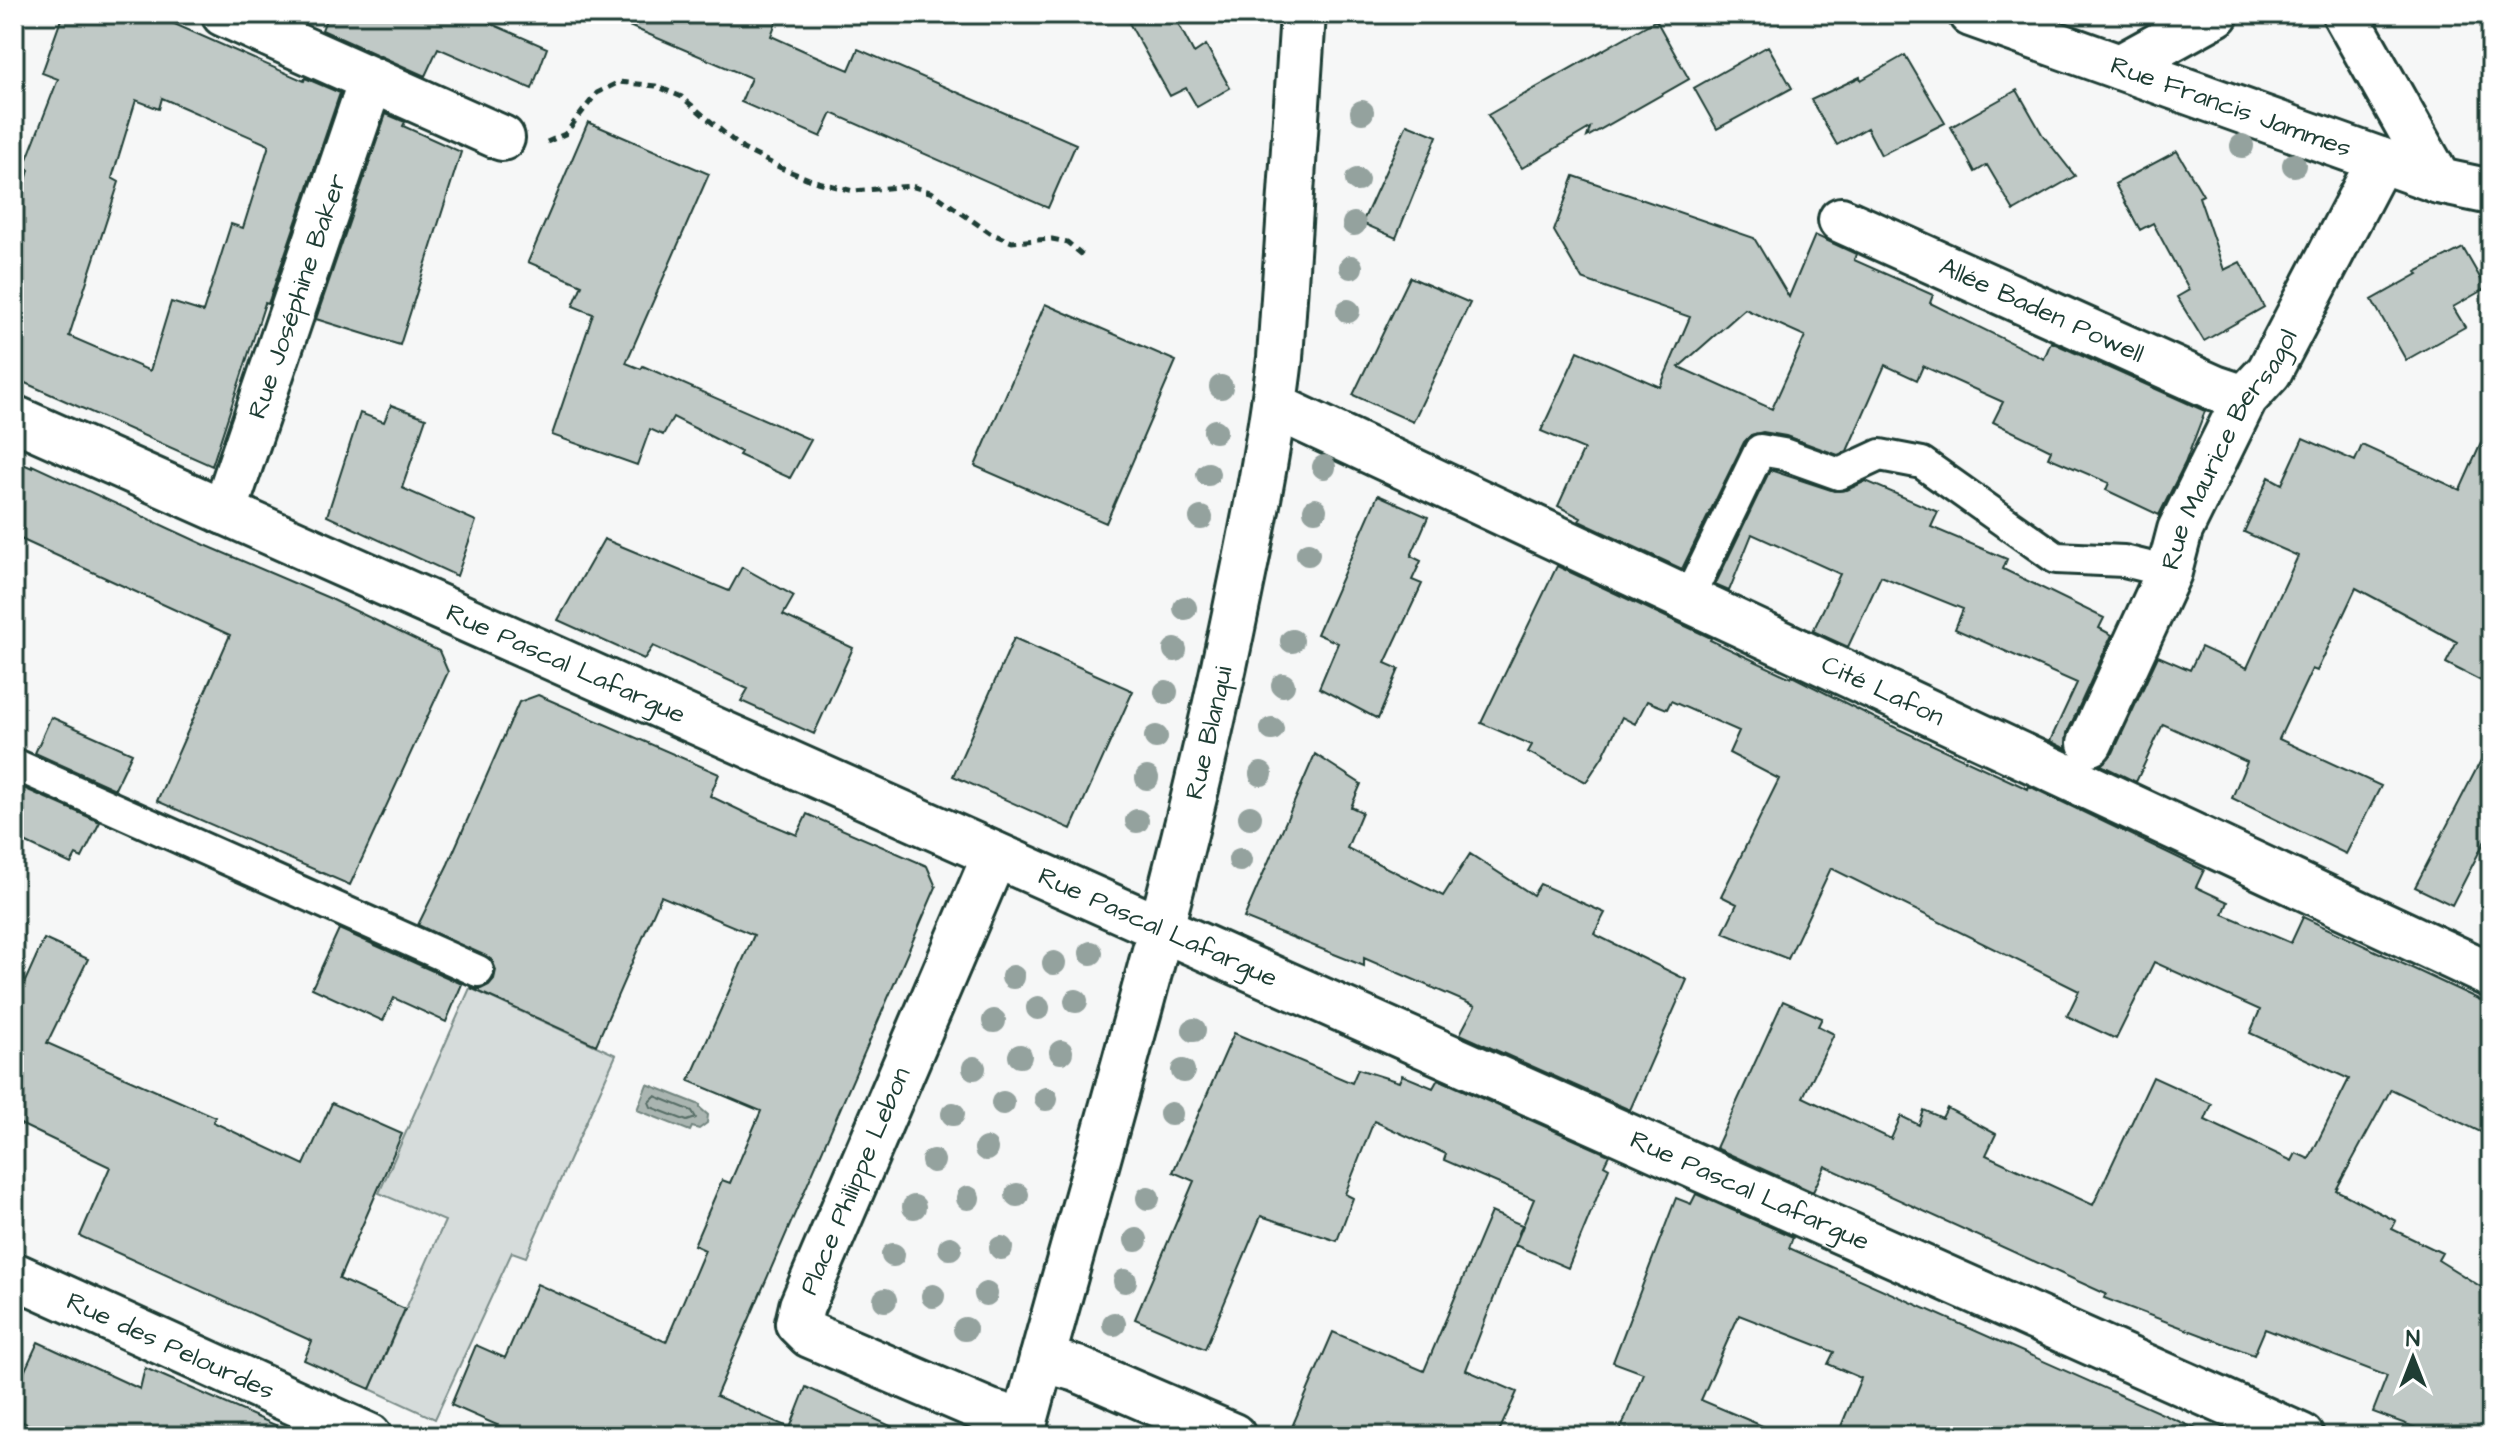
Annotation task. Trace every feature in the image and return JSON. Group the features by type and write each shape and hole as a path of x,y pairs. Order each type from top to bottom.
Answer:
{"street":[{"path":"224,14 502,138"},
{"name":"Rue Blanqui","path":"1023,1429 1160,928 1209,737 1248,552 1274,406 1281,343 1303,14"},
{"name":"Rue Francis Jammes","path":"1971,14 2439,181 2491,192"},
{"path":"2120,67 2216,14"},
{"path":"2345,14 2439,181"},
{"name":"Rue Joséphine Baker","path":"224,512 371,80"},
{"name":"Rue Maurice Bersagol","path":"2090,743 2169,572 2180,530 2245,398 2269,372 2380,160"},
{"name":"Allée Baden Powell","path":"1841,220 2215,388 2245,398"},
{"name":"Cité Lafon","path":"1274,406 2491,975"},
{"name":"Rue Pascal Lafargue","path":"14,418 2301,1436"},
{"name":"Place Philippe Lebon","path":"995,855 802,1306 798,1323 810,1335 1023,1429"},
{"name":"Rue des Pelourdes","path":"14,1275 369,1436"},
{"path":"1042,1359 1077,1369 1233,1436"}],"lane":[{"path":"1688,599 1760,450 1783,454 1839,474 1880,455 1922,463 2056,558 2124,561 2169,572"},
{"path":"14,764 478,971"}],"path":[{"path":"502,138 533,149 565,134 597,93 619,82 656,86 682,97 743,149 781,168 853,191 911,186 933,193 990,233 1012,242 1052,239 1067,242 1085,257"}],"shaded area":[{"path":"470,988 616,1055 526,1257 512,1252 435,1419 370,1389 445,1221 379,1193"}],"water":[{"path":"647,1084 700,1105 708,1115 707,1123 699,1129 692,1127 690,1131 637,1110"}],"building":[{"path":"63,14 152,14 304,81 305,78 340,93 268,304 265,303 212,466 14,378 14,223 29,170 24,167 58,79 42,73","holes":["162,98 269,145 243,228 231,224 203,312 171,302 150,371 69,336 119,182 112,178 136,100 159,109"]},
{"path":"328,14 469,14 547,48 532,89 438,48 425,76 322,30"},
{"path":"601,14 779,14 771,36 809,53 849,70 858,49 1076,144 1048,208 832,113 821,137 741,102 751,78"},
{"path":"1124,14 1173,14 1194,53 1206,45 1230,88 1197,107 1186,88 1170,96"},
{"path":"1656,20 1689,79 1587,137 1590,128 1522,168 1488,115"},
{"path":"1768,46 1792,88 1717,129 1694,88"},
{"path":"1905,55 1945,123 1881,155 1867,128 1837,145 1811,100 1860,77 1861,80"},
{"path":"2017,90 2042,134 2075,176 2014,211 1987,165 1975,172 1951,127"},
{"path":"386,114 405,122 403,126 461,152 400,345 316,319"},
{"path":"588,122 709,174 626,363 641,369 643,366 811,440 790,478 739,455 741,452 673,417 663,435 650,429 637,465 552,435 593,314 573,306 582,285 528,262"},
{"path":"1407,124 1437,136 1396,238 1362,223"},
{"path":"2177,151 2203,195 2199,197 2224,270 2240,262 2264,307 2204,341 2177,297 2189,290 2153,223 2140,230 2115,184"},
{"path":"1574,176 1754,238 1789,297 1815,235 1856,254 1854,260 1933,295 1930,303 2044,359 2051,342 2205,411 2185,463 2159,515 2106,490 2109,483 2048,457 2051,450 1993,422 2003,402 1923,366 1917,380 1885,365 1847,451 1838,455 1786,436 1763,432 1751,435 1744,442 1682,569 1579,521 1581,518 1558,506 1584,449 1541,431 1578,351 1660,387 1690,317 1582,279 1554,231","holes":["1745,309 1805,336 1772,409 1679,367"]},
{"path":"2463,248 2486,288 2453,307 2465,327 2406,360 2372,300 2418,274 2416,272"},
{"path":"1410,277 1470,303 1413,422 1353,395"},
{"path":"1045,304 1176,361 1106,523 975,466"},
{"path":"391,405 426,418 402,488 476,521 457,576 327,516 360,413 384,422"},
{"path":"2491,421 2491,686 2446,663 2457,642 2356,588 2317,671 2312,669 2279,739 2381,786 2346,854 2232,798 2247,762 2163,724 2136,782 2101,765 2113,753 2158,656 2190,670 2201,647 2247,668 2298,556 2244,532 2269,477 2282,484 2303,438 2355,461 2362,445 2460,490"},
{"path":"14,460 32,468 32,465 329,598 439,651 448,672 350,885 157,801 230,635 14,536"},
{"path":"1770,470 1834,491 1847,490 1866,481 1938,512 1931,527 2007,559 2003,569 2104,618 2099,628 2112,635 2067,733 2066,749 2050,741 2077,683 1955,629 1963,609 1881,576 1848,647 1813,631 1840,574 1752,534 1729,591 1715,585"},
{"path":"1378,495 1428,517 1411,556 1421,561 1412,580 1422,584 1385,663 1399,669 1378,719 1319,688 1338,643 1317,634"},
{"path":"604,539 729,591 742,567 794,596 783,615 853,648 814,734 741,701 748,689 653,646 644,659 558,620"},
{"path":"1557,566 2204,870 2196,887 2228,902 2223,914 2291,943 2303,917 2491,1005 2491,1137 2391,1089 2336,1190 2396,1221 2392,1229 2442,1253 2438,1260 2491,1293 2491,1436 2438,1436 2373,1412 2387,1376 2265,1329 2254,1355 2104,1298 2106,1294 1825,1166 1813,1192 1716,1148 1783,1001 1822,1018 1818,1026 1834,1034 1803,1097 1891,1139 1901,1116 1919,1125 1924,1110 1942,1118 1947,1108 1996,1134 1986,1155 2093,1205 2153,1077 2212,1104 2205,1120 2292,1161 2296,1153 2309,1159 2349,1079 2250,1033 2260,1010 2154,962 2116,1039 2067,1016 2079,991 1831,868 1788,959 1723,933 1737,904 1721,896 1779,779 1729,753 1739,731 1671,701 1667,709 1647,701 1635,724 1622,717 1586,782 1528,752 1532,745 1481,723"},
{"path":"1014,638 1133,691 1071,829 953,776"},
{"path":"538,695 719,774 710,796 756,818 797,835 807,814 927,866 936,887 716,1396 790,1428 806,1387 912,1436 522,1436 451,1405 476,1345 505,1358 537,1284 666,1342 705,1250 694,1245 722,1180 730,1183 761,1111 689,1081 754,935 661,896 596,1045 471,988 481,989 494,979 496,970 492,960 418,925 519,702"},
{"path":"51,717 132,753 115,789 35,753"},
{"path":"2491,741 2491,829 2452,905 2415,887"},
{"path":"1315,754 1361,784 1351,807 1362,812 1347,848 1443,896 1470,854 1533,895 1540,884 1605,913 1594,934 1687,980 1630,1110 1460,1034 1475,1006 1364,958 1364,966 1244,918"},
{"path":"19,786 100,822 82,858 76,855 71,864 14,837 14,798"},
{"path":"339,929 462,984 446,1022 394,998 383,1021 312,988"},
{"path":"44,939 88,959 47,1043 215,1117 213,1122 304,1165 332,1103 402,1134 339,1279 405,1309 370,1389 304,1360 312,1341 80,1236 110,1167 14,1121 14,1006"},
{"path":"1234,1033 1352,1083 1358,1069 1399,1082 1402,1075 1433,1088 1438,1079 1609,1155 1604,1165 1609,1168 1568,1268 1515,1245 1534,1199 1444,1160 1446,1154 1374,1121 1345,1194 1353,1198 1337,1241 1261,1216 1205,1349 1135,1319 1194,1181 1173,1172"},
{"path":"1696,1194 1793,1237 1789,1248 2212,1436 1837,1436 1861,1378 1828,1364 1834,1352 1739,1315 1701,1400 1786,1436 1618,1436 1643,1373 1613,1362 1676,1198 1691,1204"},
{"path":"1491,1212 1522,1225 1466,1370 1517,1392 1497,1436 1288,1436 1333,1332 1424,1371"},
{"path":"38,1342 140,1389 145,1368 300,1436 53,1436 14,1418 14,1394"}]}
